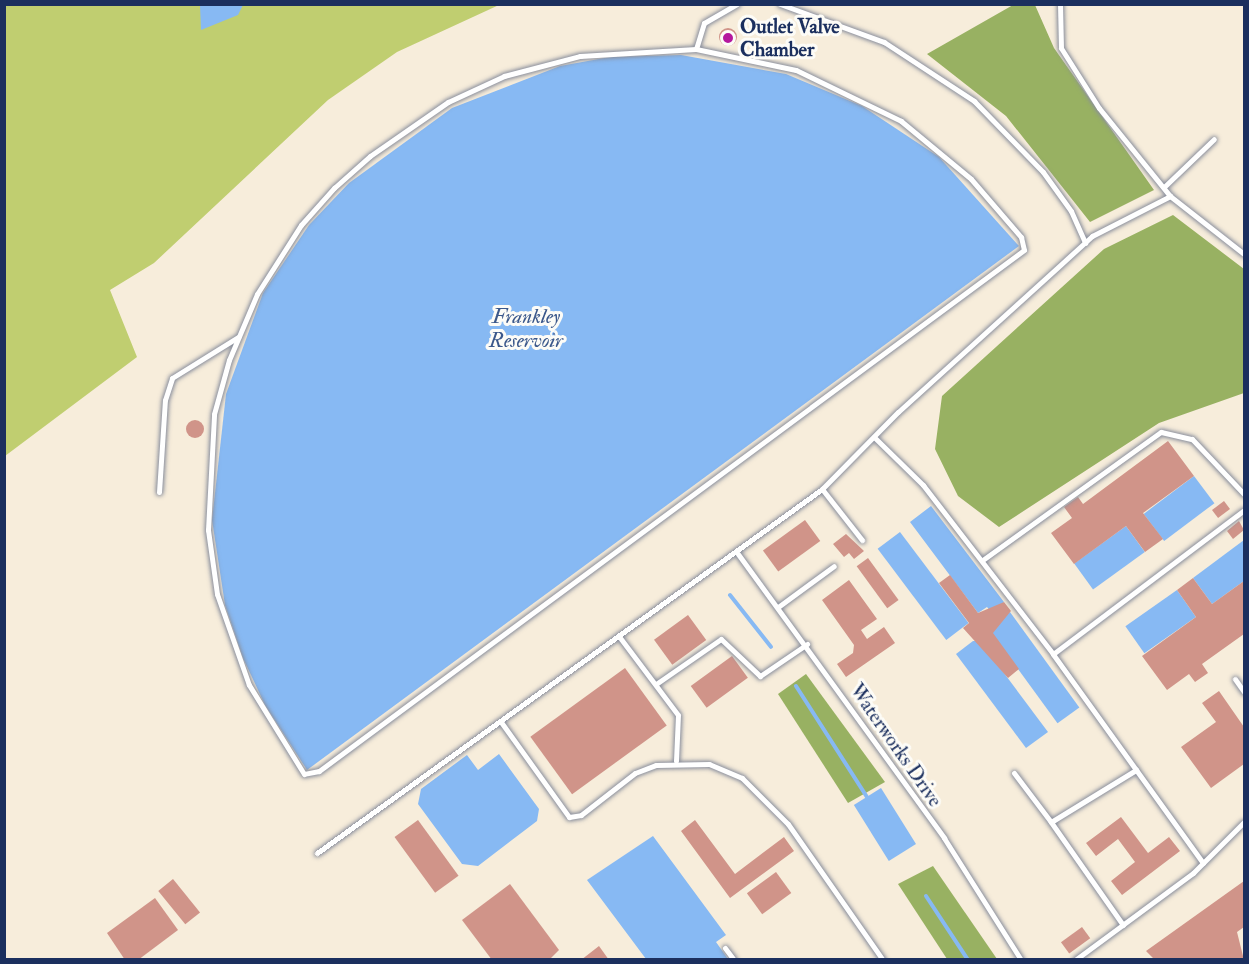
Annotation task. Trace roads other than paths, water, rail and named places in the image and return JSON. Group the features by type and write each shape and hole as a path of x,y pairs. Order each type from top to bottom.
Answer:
{"lane":[{"path":"696,49 704,23 737,4"},
{"path":"780,4 884,42 974,101 1043,172 1071,211 1085,243"},
{"path":"1060,4 1061,48 1099,108 1170,196 1245,254"},
{"path":"696,49 796,70 901,121 971,179 1021,237 1024,250 310,776 294,764 249,685 214,573 208,510 210,446 220,392 239,336 257,294 301,225 370,156 414,123 504,76 554,62 600,53 696,49"},
{"path":"1164,188 1214,139"},
{"path":"316,853 738,554 822,489 874,437 1085,243 1170,196"},
{"path":"159,492 165,400 172,378 239,336"},
{"path":"984,559 1161,432 1192,439 1245,494"},
{"path":"874,437 923,485 984,559 1203,863"},
{"path":"822,489 862,540"},
{"path":"1053,654 1245,510"},
{"name":"Waterworks Drive","path":"738,554 807,645 944,838 1021,960"},
{"path":"778,607 834,566"},
{"path":"621,639 678,715 676,761"},
{"path":"656,684 721,639 760,676 807,645"},
{"path":"1235,679 1245,692"},
{"path":"501,722 568,817 580,815 643,768 676,761 709,764 760,794 883,960"},
{"path":"1051,822 1136,770"},
{"path":"1014,774 1051,822 1123,925"},
{"path":"1075,960 1203,863 1245,822"},
{"path":"725,948 734,960"}],"water":[{"path":"200,4 243,5 238,15 201,30"},
{"name":"Frankley Reservoir","path":"681,55 786,74 862,106 939,157 1019,246 307,770 265,705 243,658 225,605 212,520 226,394 263,293 309,225 349,183 452,108 560,66 610,57"},
{"path":"1194,476 1214,503 1164,541 1144,514"},
{"path":"931,506 1004,602 991,612 987,607 978,613 910,522"},
{"path":"1126,526 1145,552 1093,590 1074,564"},
{"path":"900,532 969,623 946,640 878,549"},
{"path":"1244,540 1244,581 1212,604 1193,578"},
{"path":"1177,590 1196,617 1144,653 1125,626"},
{"path":"1010,612 1079,707 1058,723 988,628"},
{"path":"973,641 980,641 1048,732 1026,748 956,654"},
{"path":"499,754 539,809 537,821 478,866 462,864 418,804 421,789 467,755 478,770"},
{"path":"881,788 916,844 889,861 854,805"},
{"path":"653,836 726,935 716,942 728,959 646,959 587,880"}],"waterway":[{"path":"730,595 771,647"},
{"path":"796,686 867,797"},
{"path":"926,896 968,960"}],"place":[{"name":"Outlet Valve Chamber","path":"728,38"}]}
